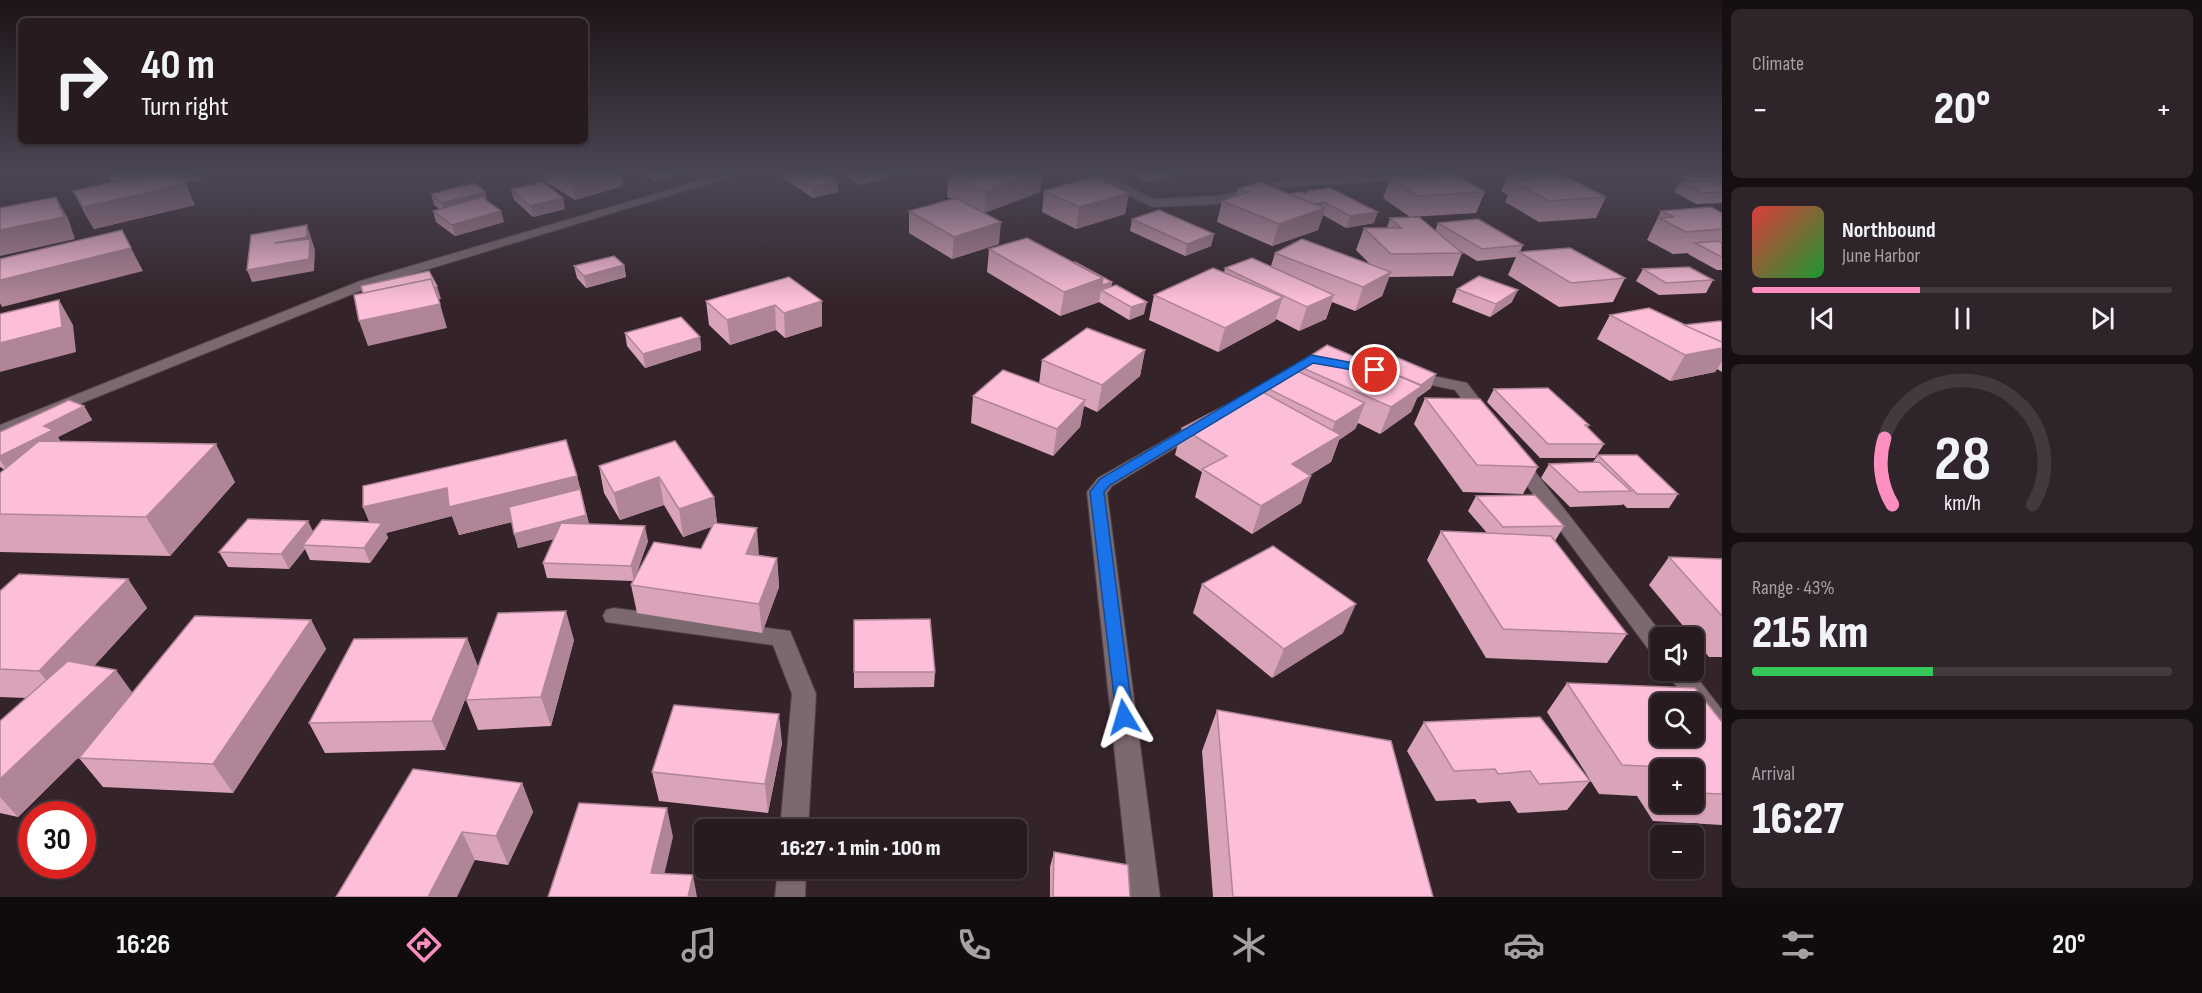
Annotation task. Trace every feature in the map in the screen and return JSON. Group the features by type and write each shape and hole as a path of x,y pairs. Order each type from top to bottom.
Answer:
{"street":[{"path":"0,431 365,284 594,216"},
{"path":"1392,373 1461,386 1650,635"},
{"path":"1145,897 1097,492 1105,482 1218,414"},
{"path":"614,616 782,637 804,694 795,819"},
{"path":"1685,681 1722,729"},
{"path":"790,897 791,879"}],"building":[{"path":"0,216 64,217 0,230"},
{"path":"440,216 484,216 452,225"},
{"path":"917,216 989,216 1001,222 954,237"},
{"path":"1141,216 1172,216 1214,234 1187,244 1132,219"},
{"path":"1259,216 1302,216 1279,224"},
{"path":"1672,216 1722,216 1722,229 1686,232 1659,218 1674,217"},
{"path":"1419,217 1462,253 1391,254 1364,228 1401,228 1390,218"},
{"path":"1478,219 1523,245 1482,249 1438,223"},
{"path":"307,225 307,237 275,243 310,239 309,259 247,270 251,235"},
{"path":"122,230 131,248 0,280 0,259"},
{"path":"1027,238 1103,278 1064,292 989,249"},
{"path":"1302,239 1391,272 1363,287 1275,253"},
{"path":"1718,241 1722,243 1722,257 1695,243"},
{"path":"1570,248 1625,278 1571,283 1519,252"},
{"path":"614,256 624,265 584,276 574,266"},
{"path":"1252,258 1334,295 1307,307 1225,268"},
{"path":"1075,262 1112,282 1102,285 1103,278"},
{"path":"1689,267 1713,280 1666,283 1643,269"},
{"path":"1213,268 1283,297 1225,328 1154,295"},
{"path":"429,271 437,286 434,287 431,279 363,293 361,286"},
{"path":"1479,276 1518,290 1496,304 1457,289"},
{"path":"789,277 822,301 784,313 775,305 727,320 706,301"},
{"path":"431,279 440,304 359,321 354,295"},
{"path":"1116,285 1147,302 1131,307 1101,290"},
{"path":"59,300 62,327 0,343 0,314"},
{"path":"1649,308 1722,342 1722,348 1685,355 1610,315"},
{"path":"681,317 700,337 643,354 625,333"},
{"path":"1722,322 1722,342 1684,325"},
{"path":"1087,328 1145,350 1102,385 1042,360"},
{"path":"1327,345 1422,386 1391,407 1296,365"},
{"path":"1391,355 1436,374 1421,385 1376,366"},
{"path":"1291,368 1365,403 1335,422 1261,385"},
{"path":"1003,370 1085,400 1057,429 973,396"},
{"path":"1548,388 1589,425 1585,425 1604,444 1548,444 1494,389"},
{"path":"1257,389 1341,435 1292,464 1311,476 1261,506 1202,469 1227,456 1182,428"},
{"path":"1425,398 1480,399 1538,467 1477,465"},
{"path":"69,400 84,406 44,426 53,430 0,456 0,432"},
{"path":"566,440 577,476 449,507 447,488 363,507 363,486"},
{"path":"39,441 216,444 146,517 0,514 0,473"},
{"path":"675,441 714,497 679,509 659,477 614,493 599,466"},
{"path":"1598,455 1637,455 1678,494 1637,494"},
{"path":"1599,462 1631,491 1579,492 1549,464"},
{"path":"580,489 586,515 514,534 509,507"},
{"path":"1535,495 1564,526 1503,527 1476,496"},
{"path":"248,519 308,521 281,554 219,552"},
{"path":"322,520 382,523 364,548 303,545"},
{"path":"561,523 645,526 631,566 543,563"},
{"path":"714,523 757,528 746,554 777,558 759,604 631,585 654,542 701,549"},
{"path":"1441,531 1551,536 1627,634 1503,629"},
{"path":"1273,546 1356,604 1284,649 1202,584"},
{"path":"1669,557 1722,559 1722,616"},
{"path":"19,574 128,579 39,671 0,669 0,591"},
{"path":"566,611 541,697 466,700 498,613"},
{"path":"195,616 311,620 213,764 79,758"},
{"path":"930,619 935,672 854,672 854,620"},
{"path":"467,638 432,721 309,723 354,639"},
{"path":"68,661 116,670 0,779 0,721"},
{"path":"1567,683 1695,688 1699,693 1650,693 1650,747 1704,747 1704,699 1722,722 1722,794 1704,793 1704,759 1650,759 1650,766 1622,765"},
{"path":"674,705 779,714 765,784 652,772"},
{"path":"1217,710 1391,741 1433,897 1233,897"},
{"path":"1540,717 1590,781 1539,784 1530,771 1498,774 1495,769 1454,771 1424,722"},
{"path":"413,769 522,783 496,836 462,832 428,897 336,897"},
{"path":"579,803 667,808 651,873 693,875 688,897 548,897"},
{"path":"1054,852 1128,865 1130,897 1053,897"}],"route":[{"path":"1124,717 1097,492 1105,482 1311,359 1375,370"}]}
